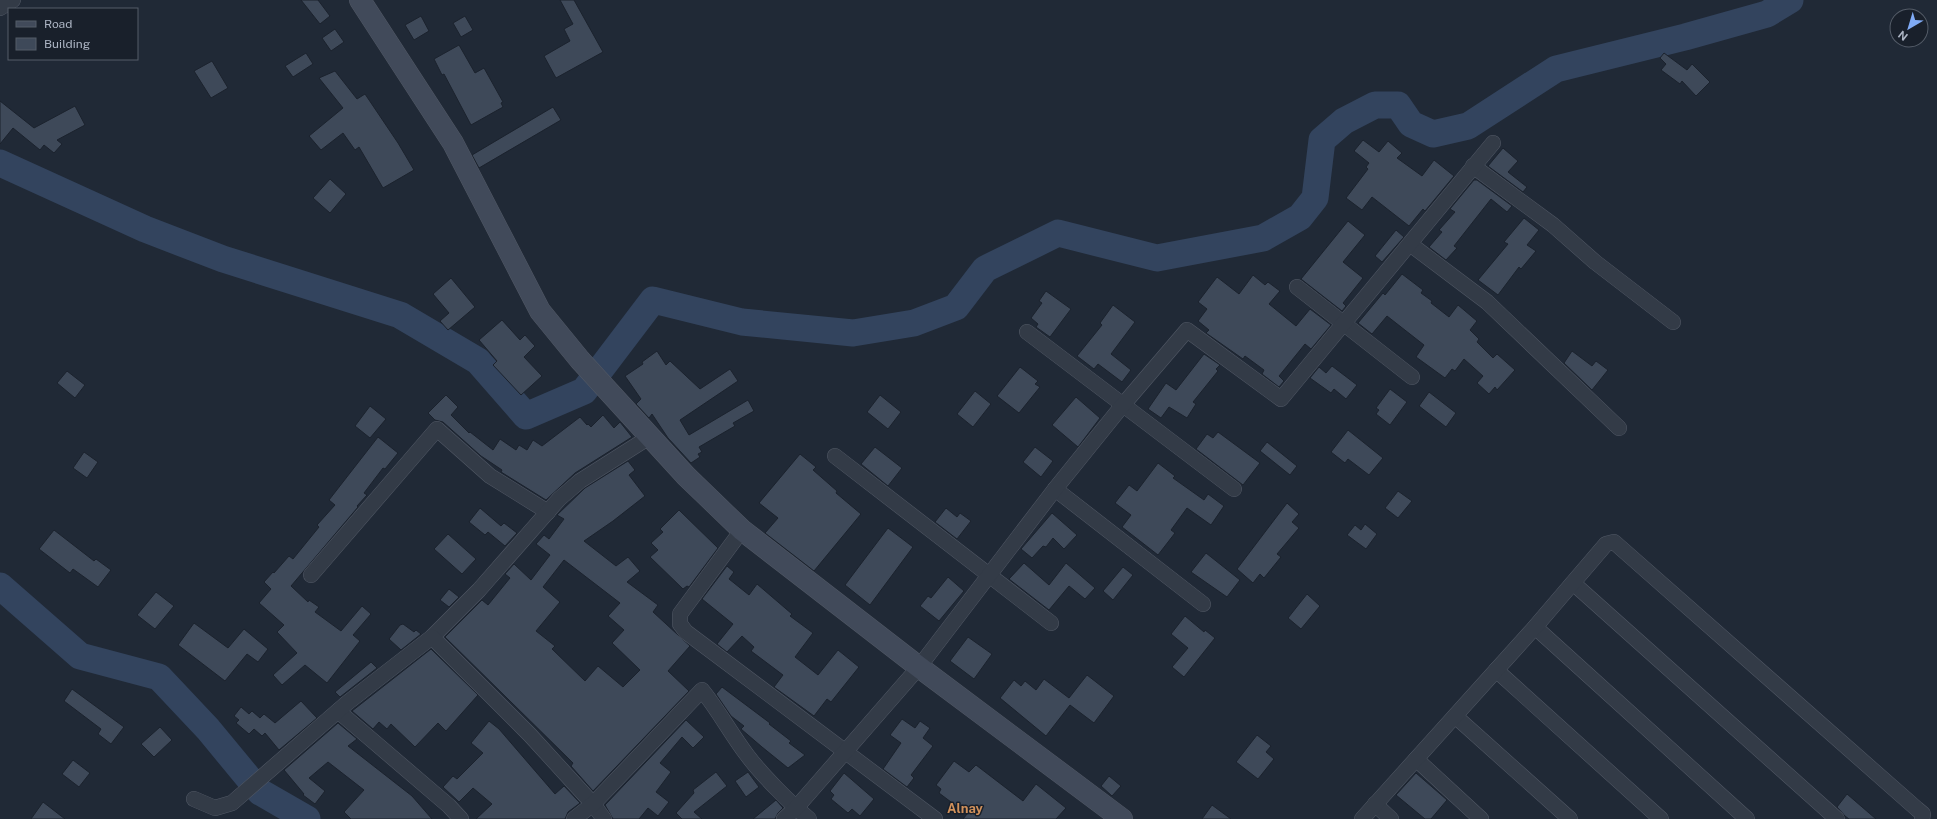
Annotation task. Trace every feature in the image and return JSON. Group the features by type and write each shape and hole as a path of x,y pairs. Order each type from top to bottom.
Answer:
{"main road":[{"path":"360,0 453,143 540,311 580,360 686,476 742,530 1122,819"}],"street":[{"path":"0,8 12,0"},
{"path":"784,819 796,808 919,666 1055,489 1122,406 1187,330 1281,399 1410,244 1472,166 1493,143"},
{"path":"1472,166 1553,225 1595,262 1673,322"},
{"path":"1410,244 1487,302 1619,428"},
{"path":"1297,287 1412,377"},
{"path":"1027,332 1234,490"},
{"path":"311,575 437,429 490,476 548,512"},
{"path":"194,799 215,808 232,803 338,711 432,637 479,590 559,499 580,481 651,436"},
{"path":"835,456 1051,623"},
{"path":"1055,489 1203,604"},
{"path":"742,530 680,614 680,624 686,632 935,819"},
{"path":"1362,819 1535,627 1606,544 1614,542 1923,814 1922,819"},
{"path":"1573,582 1837,819"},
{"path":"1535,627 1747,819"},
{"path":"432,637 530,735 593,804 604,819"},
{"path":"1496,670 1660,819"},
{"path":"574,819 593,804 702,690 720,712 748,756 796,808 809,819"},
{"path":"338,711 450,806 461,819"},
{"path":"1455,716 1570,819"},
{"path":"1416,759 1481,819"},
{"path":"1375,804 1391,819"}],"building":[{"path":"301,0 318,0 330,16 320,24"},
{"path":"560,0 574,0 603,52 556,78 544,56 570,41 564,29 573,24"},
{"path":"421,16 429,31 414,40 405,25"},
{"path":"465,16 473,30 461,37 453,23"},
{"path":"335,29 344,42 331,51 322,38"},
{"path":"459,45 475,73 484,68 503,102 501,103 503,107 471,125 444,74 442,75 434,59"},
{"path":"306,53 313,64 293,77 285,66"},
{"path":"1664,53 1687,70 1692,64 1710,82 1696,96 1682,81 1680,84 1661,70 1666,64 1660,58"},
{"path":"212,61 228,88 211,98 194,71"},
{"path":"335,71 357,99 365,94 414,170 383,188 359,147 355,150 343,133 321,150 309,136 343,108 319,78"},
{"path":"0,101 34,128 75,106 85,125 57,140 62,144 54,153 44,145 40,150 13,128 0,144"},
{"path":"553,107 561,120 479,168 472,155"},
{"path":"1363,140 1379,152 1388,141 1402,153 1397,158 1422,176 1434,160 1454,176 1425,211 1423,209 1409,226 1372,197 1362,210 1346,198 1368,169 1366,167 1369,163 1354,151"},
{"path":"1503,148 1518,161 1508,172 1527,187 1523,192 1488,166"},
{"path":"330,179 346,194 330,213 313,198"},
{"path":"1474,180 1477,180 1512,206 1507,212 1491,199 1454,246 1457,248 1446,260 1429,247 1442,232 1439,230 1455,212 1450,209"},
{"path":"1524,218 1539,230 1527,245 1536,251 1521,269 1519,267 1498,295 1478,280 1508,244 1504,242"},
{"path":"1348,221 1365,235 1343,262 1363,278 1343,303 1346,306 1342,311 1301,279"},
{"path":"1396,230 1404,237 1382,262 1375,256"},
{"path":"1402,274 1423,290 1421,293 1449,317 1458,305 1477,321 1470,330 1479,339 1477,342 1493,358 1497,354 1515,370 1497,390 1495,387 1489,394 1477,383 1483,376 1464,359 1455,371 1452,369 1445,378 1416,357 1424,345 1387,316 1372,334 1358,323 1383,293 1385,295"},
{"path":"1253,275 1265,285 1268,282 1280,291 1269,304 1296,326 1310,309 1331,325 1311,349 1305,344 1279,376 1284,381 1279,387 1262,374 1264,370 1245,356 1243,359 1206,333 1209,330 1198,321 1207,309 1198,302 1217,277 1239,294"},
{"path":"451,278 475,307 448,330 440,321 449,313 433,294"},
{"path":"1046,291 1071,309 1050,337 1036,327 1038,324 1031,318 1042,303 1039,301"},
{"path":"1113,305 1135,322 1111,354 1131,370 1122,382 1098,364 1094,369 1077,356 1102,325 1100,323"},
{"path":"502,320 520,340 525,335 535,346 524,357 542,376 521,395 493,365 497,361 479,340"},
{"path":"657,351 666,365 670,361 700,389 730,369 738,381 680,420 689,435 748,400 754,411 733,423 735,426 699,447 702,452 698,454 700,457 691,463 668,438 652,414 649,418 636,404 641,399 625,376 643,364 642,362"},
{"path":"1572,351 1592,366 1596,361 1608,370 1592,390 1564,363"},
{"path":"1204,354 1220,365 1216,369 1218,371 1193,402 1196,404 1187,418 1169,407 1161,418 1148,409 1166,383 1176,390"},
{"path":"1332,366 1357,385 1346,399 1334,389 1331,393 1310,378 1319,367 1326,373"},
{"path":"1020,367 1038,381 1035,384 1040,387 1019,413 997,396"},
{"path":"67,371 85,385 75,398 57,383"},
{"path":"1390,389 1407,402 1390,425 1376,414 1379,410 1376,408"},
{"path":"975,391 991,404 973,427 957,414"},
{"path":"1429,392 1456,413 1446,427 1419,406"},
{"path":"446,395 458,407 451,415 469,433 470,432 493,450 500,439 516,450 519,445 527,450 533,440 542,446 580,417 587,425 588,424 591,427 603,415 614,428 620,422 632,437 575,473 546,500 501,472 502,470 481,456 443,422 435,420 428,413"},
{"path":"880,395 901,412 888,429 867,412"},
{"path":"1076,397 1100,418 1078,447 1052,425"},
{"path":"370,406 386,419 370,438 355,426"},
{"path":"1348,430 1383,458 1369,475 1348,459 1345,463 1331,452"},
{"path":"1218,432 1260,463 1243,485 1196,449 1207,434 1213,438"},
{"path":"378,437 398,453 385,469 383,468 364,493 367,495 357,506 358,507 291,586 308,602 309,600 319,607 315,612 341,631 362,606 371,614 353,635 360,641 327,683 305,665 282,685 273,675 297,653 277,632 284,625 259,603 271,589 264,582 289,556 293,559 319,527 317,525 335,505 329,500"},
{"path":"1267,442 1297,466 1290,475 1260,451"},
{"path":"875,447 902,468 888,486 861,464"},
{"path":"1035,447 1053,461 1041,477 1023,462"},
{"path":"84,452 98,462 87,478 73,468"},
{"path":"800,454 816,467 813,470 837,491 836,493 861,514 814,571 765,533 778,518 759,503"},
{"path":"628,461 635,470 629,475 645,496 584,541 616,566 628,557 640,571 627,582 658,605 653,612 690,646 668,671 689,691 593,791 571,766 573,763 445,637 482,600 488,605 510,578 505,574 514,564 531,580 550,555 536,544 544,535 549,539 564,519 557,515 585,488","holes":["564,560 620,603 608,616 624,630 612,643 640,670 623,687 598,666 585,681 552,649 555,646 536,631 560,602 543,587"]},
{"path":"1158,463 1175,476 1173,478 1204,500 1208,494 1224,506 1211,525 1187,508 1171,530 1175,533 1158,555 1122,527 1131,515 1115,503 1129,485 1137,491"},
{"path":"1398,491 1412,501 1398,518 1385,508"},
{"path":"1287,503 1299,514 1292,522 1299,528 1277,554 1281,557 1264,578 1260,574 1253,583 1237,569"},
{"path":"480,508 501,526 504,523 517,533 505,546 488,532 485,535 469,522"},
{"path":"946,508 957,517 960,513 971,521 957,539 935,522"},
{"path":"679,510 718,548 689,587 687,586 683,589 650,557 658,550 651,543 663,532 660,529"},
{"path":"1052,513 1077,535 1064,549 1053,538 1046,547 1043,546 1032,558 1021,549"},
{"path":"1365,524 1377,534 1366,549 1347,535 1355,525 1361,530"},
{"path":"888,528 913,547 870,605 845,585"},
{"path":"54,530 94,561 96,559 111,570 98,587 73,569 70,573 39,549"},
{"path":"448,534 476,559 462,574 434,549"},
{"path":"1206,553 1240,580 1227,597 1191,572"},
{"path":"1024,563 1049,585 1066,563 1095,588 1085,599 1069,586 1049,610 1009,579"},
{"path":"727,566 734,572 729,579 749,595 757,584 792,614 790,616 813,633 795,657 818,675 838,650 859,667 831,702 827,699 814,716 774,687 783,675 751,651 754,647 742,636 727,652 717,644 733,624 702,599"},
{"path":"1123,567 1133,575 1113,600 1103,591"},
{"path":"948,577 964,591 939,621 920,606 928,596 931,598"},
{"path":"449,589 459,597 449,607 440,600"},
{"path":"156,592 174,606 155,629 137,615"},
{"path":"1307,594 1320,606 1301,629 1288,618"},
{"path":"1185,616 1204,632 1205,630 1215,638 1184,677 1172,667 1188,648 1171,634"},
{"path":"194,623 228,648 244,629 268,649 258,662 247,654 225,681 178,645"},
{"path":"403,624 414,632 416,630 421,634 401,650 389,639 400,625"},
{"path":"968,637 992,654 974,679 950,661"},
{"path":"431,649 478,695 446,731 438,723 415,747 391,724 387,729 379,722 373,729 352,711"},
{"path":"371,662 377,668 340,697 335,692"},
{"path":"1087,675 1114,696 1094,723 1070,705 1046,736 1000,698 1014,680 1021,686 1025,681 1036,690 1044,679 1069,698"},
{"path":"722,687 770,723 769,724 791,741 789,743 805,755 788,768 762,747 741,729 744,726 731,716 716,694"},
{"path":"72,689 124,727 111,744 98,734 101,729 64,701"},
{"path":"301,701 317,718 279,750 265,733 262,736 254,729 249,734 236,723 239,720 234,716 241,707 249,714 252,711 260,718 264,714 275,723"},
{"path":"902,719 915,728 920,721 930,728 923,738 933,746 911,775 914,778 907,787 883,769 901,743 890,735"},
{"path":"686,720 704,737 693,748 682,737 660,763 671,772 656,792 669,802 658,816 648,808 639,819 613,819 605,805"},
{"path":"489,721 499,729 555,794 564,786 580,803 568,812 565,819 476,819 492,804 473,788 459,802 443,787 453,776 457,779 483,753 471,743"},
{"path":"338,723 357,739 348,746 412,796 432,819 351,819 344,812 364,790 328,762 309,778 325,791 315,804 303,795 304,794 284,770"},
{"path":"160,727 172,740 154,757 141,744"},
{"path":"1257,735 1271,746 1266,752 1274,759 1258,779 1236,762"},
{"path":"73,760 90,773 79,787 62,774"},
{"path":"954,761 969,772 976,765 1023,801 1036,784 1066,808 1056,819 963,819 967,814 939,793 941,789 936,785"},
{"path":"716,772 727,786 694,812 702,819 682,819 676,813 694,793 693,790"},
{"path":"748,772 759,787 746,797 735,781"},
{"path":"844,773 874,799 860,816 852,809 848,813 831,799 834,795 830,791"},
{"path":"1416,773 1447,800 1431,819 1425,819 1396,795"},
{"path":"1109,776 1121,786 1112,796 1101,786"},
{"path":"1847,794 1876,819 1849,819 1845,816 1837,807"},
{"path":"776,800 783,808 775,819 753,819"},
{"path":"43,802 65,819 31,819"},
{"path":"1212,805 1231,819 1202,819"}],"waterway":[{"path":"0,163 145,229 223,259 400,315 478,361 526,416 584,391 653,300 742,322 853,333 914,323 956,307 985,269 1058,233 1157,258 1263,238 1300,217 1315,198 1322,140 1344,121 1375,105 1398,105 1411,124 1433,134 1468,126 1556,69 1685,37 1767,14 1790,0"},
{"path":"0,586 80,656 159,677 208,729 260,792 307,819"}],"district":[{"name":"Alnay","path":"965,808"}]}
